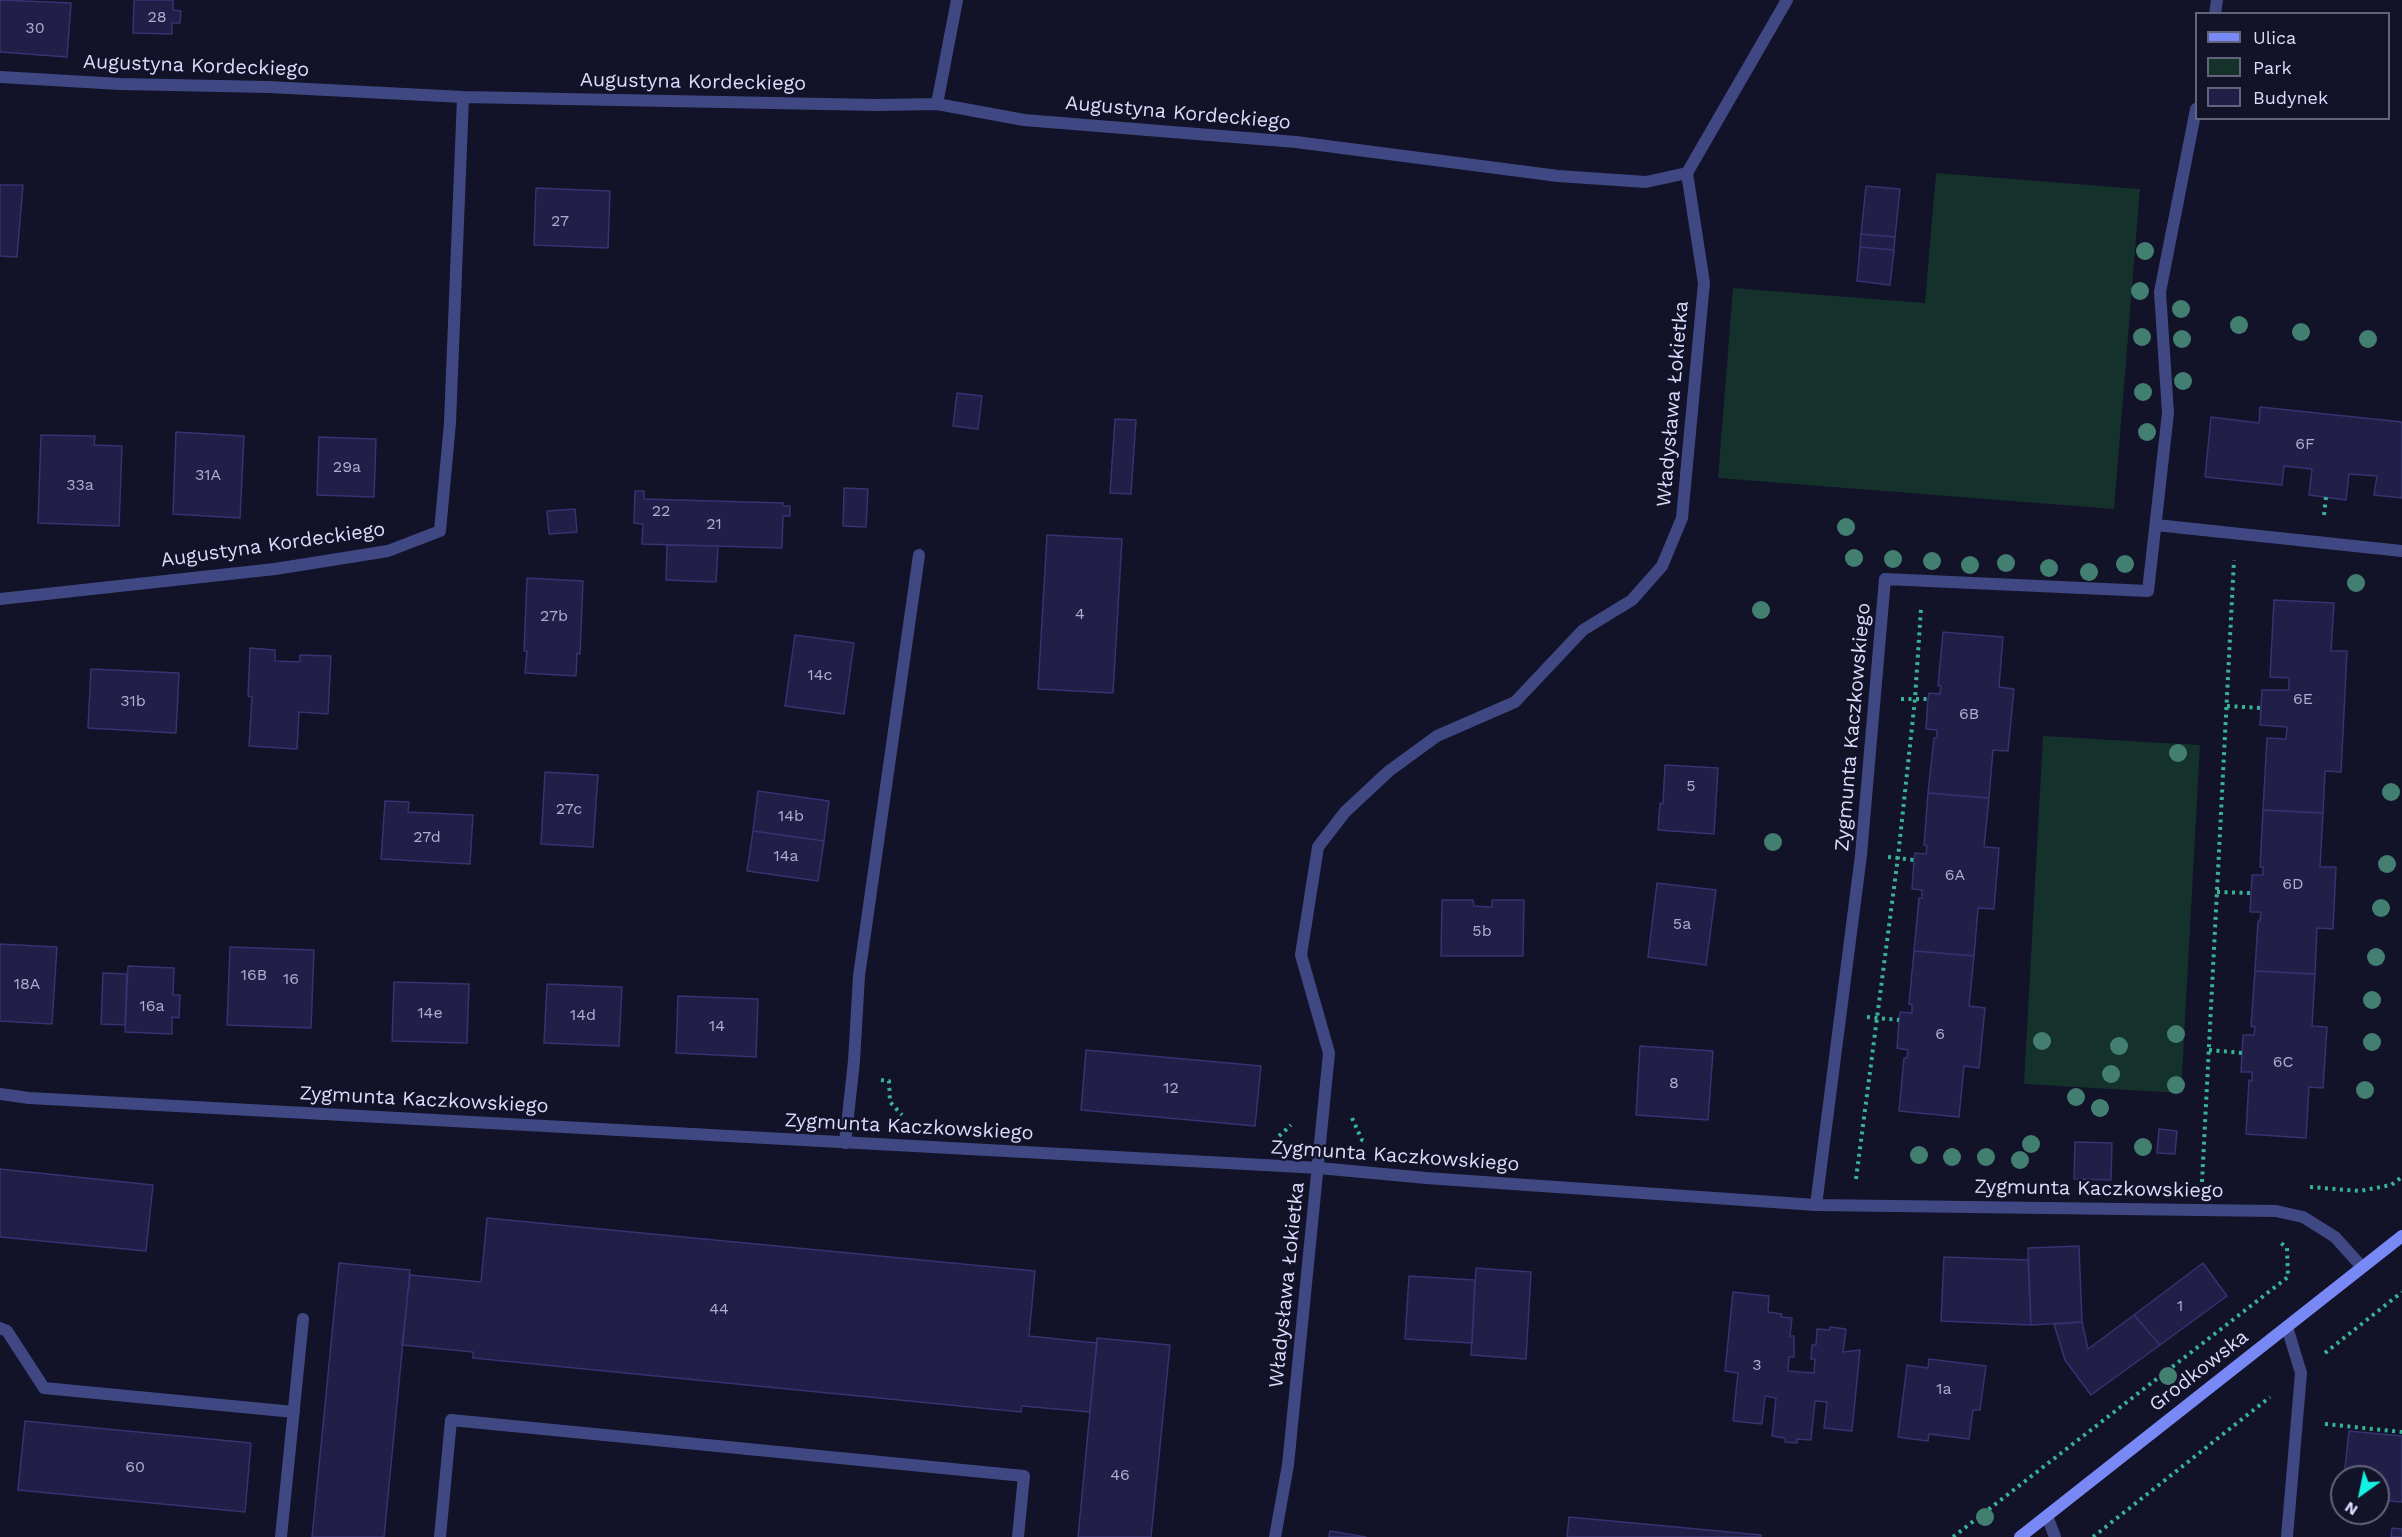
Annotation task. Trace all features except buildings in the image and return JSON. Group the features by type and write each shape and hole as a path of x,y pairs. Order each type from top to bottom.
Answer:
{"main road":[{"name":"Grodkowska","path":"2020,1537 2402,1236"}],"street":[{"path":"937,104 957,0"},
{"path":"1687,173 1787,0"},
{"name":"Augustyna Kordeckiego","path":"0,77 120,84 269,87 463,97 876,105 937,104 1024,120 1296,142 1558,176 1646,182 1687,173"},
{"name":"Augustyna Kordeckiego","path":"0,599 275,569 388,551 440,531 450,423 463,97"},
{"name":"Zygmunta Kaczkowskiego","path":"1816,1205 1861,855 1885,579 2148,591 2168,413 2160,292 2195,114"},
{"name":"Władysława Łokietka","path":"1275,1537 1288,1465 1329,1053 1301,955 1318,847 1345,812 1389,771 1437,736 1515,702 1583,630 1632,600 1662,566 1682,518 1704,283 1687,173"},
{"path":"2156,525 2402,551"},
{"path":"845,1143 853,1080 859,976 919,555"},
{"name":"Zygmunta Kaczkowskiego","path":"0,1094 1319,1168 1426,1178 1816,1205 2276,1211 2303,1217 2335,1237 2362,1267"},
{"path":"280,1537 303,1319"},
{"path":"2287,1327 2301,1373 2287,1537"},
{"path":"0,1328 7,1331 44,1388 294,1412"},
{"path":"440,1537 451,1420 1024,1476 1018,1537"},
{"path":"2047,1516 2055,1537"}],"path":[{"path":"2202,1182 2236,533"},
{"path":"1854,1205 1914,710 1923,581"},
{"path":"2227,706 2261,708"},
{"path":"2217,892 2251,893"},
{"path":"1877,1017 1899,1020"},
{"path":"2209,1050 2242,1053"},
{"path":"853,1080 889,1081 890,1102 901,1115 912,1116"},
{"path":"1326,1095 1352,1099 1352,1117 1362,1140 1371,1144"},
{"path":"1272,1140 1293,1123"},
{"path":"2302,1186 2360,1191 2391,1185 2402,1177"},
{"path":"1953,1537 2288,1277 2287,1248 2273,1237"},
{"path":"2093,1537 2402,1292"},
{"path":"2296,1421 2402,1432"}],"green space":[{"path":"1936,173 2140,189 2114,509 1718,478 1733,288 1925,303"},
{"path":"2043,736 2200,745 2181,1093 2024,1084"}]}
